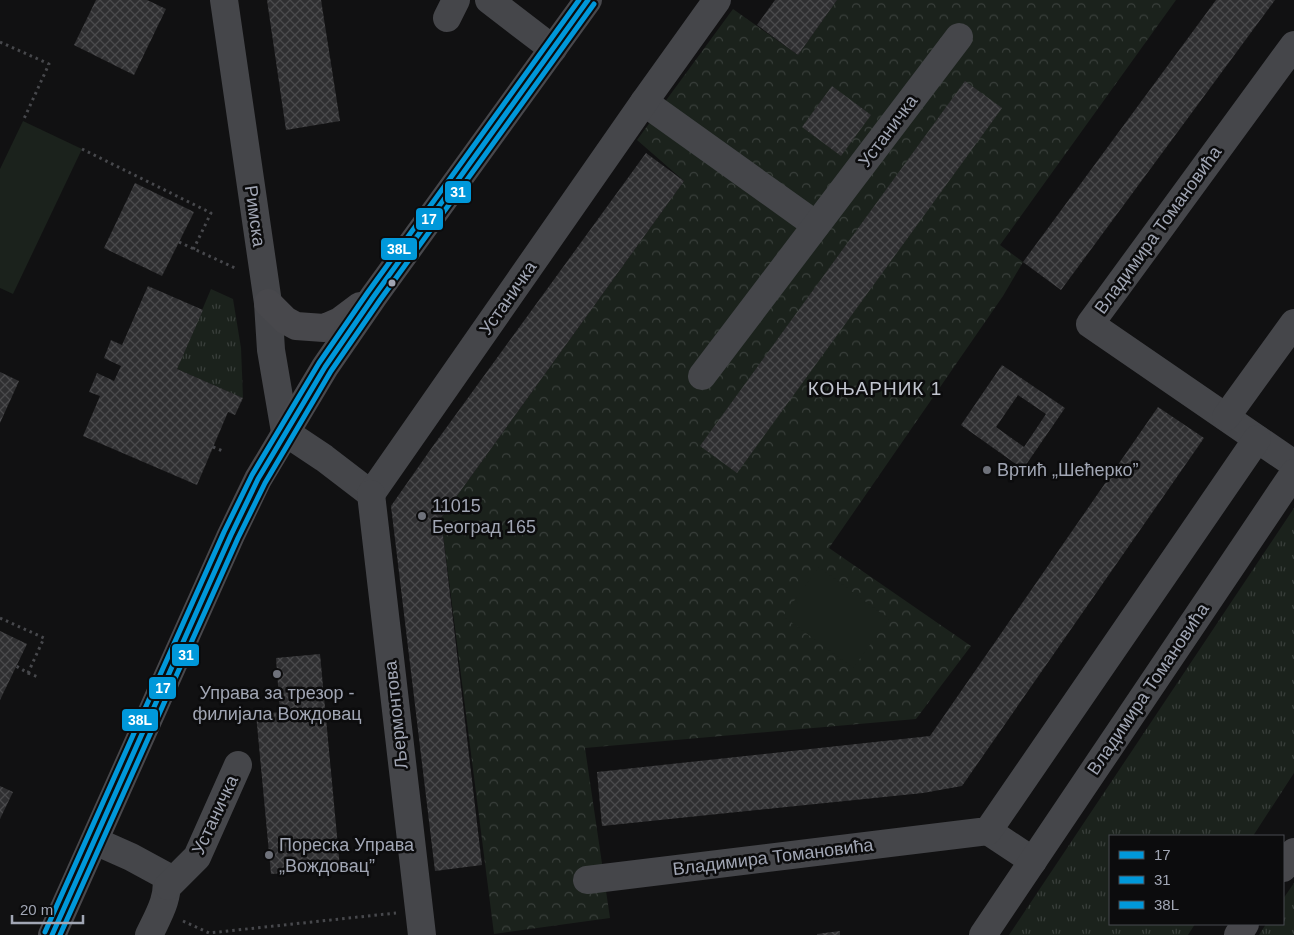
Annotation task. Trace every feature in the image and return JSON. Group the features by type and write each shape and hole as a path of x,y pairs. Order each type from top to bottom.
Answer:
{"main road":[{"path":"52,935 231,535 258,479 324,367 588,0"},
{"path":"268,303 285,320 296,326 324,328 340,321 374,296"},
{"path":"1284,867 1294,852"}],"street":[{"name":"Римска","path":"224,0 268,303 271,350 285,432"},
{"path":"489,0 553,48"},
{"name":"Устаничка","path":"371,494 717,0"},
{"name":"Устаничка","path":"702,376 959,37"},
{"name":"Владимира Томановића","path":"1294,45 1090,324 1294,464"},
{"path":"644,102 816,225"},
{"path":"1226,417 1294,323"},
{"path":"285,432 324,458 371,494"},
{"path":"1033,861 988,831 1257,439"},
{"name":"Владимира Томановића","path":"983,935 1294,473"},
{"name":"Љермонтова","path":"371,494 420,923"},
{"name":"Устаничка","path":"149,935 165,899 168,886 197,858 238,765"},
{"name":"Владимира Томановића","path":"587,880 988,831"},
{"path":"94,841 131,857 166,876 168,886"}],"path":[{"path":"0,42 49,64 23,121"},
{"path":"82,150 211,213 193,250"},
{"path":"179,242 237,269"},
{"path":"213,447 225,452"},
{"path":"0,618 44,638 28,673"},
{"path":"16,666 38,677"},
{"path":"209,933 420,923"}],"green space":[{"path":"837,0 1176,0 1000,245 1023,262 1003,296 829,548 971,646 916,719 585,748 610,918 494,934 441,518 684,181 637,140 733,9 798,55"},
{"path":"23,121 82,149 13,294 0,288 0,169"},
{"path":"211,289 233,299 241,348 243,398 177,369"},
{"path":"1294,508 1294,773 1254,835 1109,835 1109,925 1194,925 1188,935 1009,935"},
{"path":"819,567 889,619 853,668 783,616"},
{"path":"1294,883 1294,935 1259,935 1265,925 1284,925 1284,898"}],"building":[{"path":"96,0 147,0 166,9 134,75 74,45"},
{"path":"267,0 321,0 340,121 286,130"},
{"path":"775,0 837,0 798,55 757,25"},
{"path":"1216,0 1275,0 1061,290 1023,262"},
{"path":"965,81 1002,108 737,473 700,446"},
{"path":"832,86 871,115 841,156 802,127"},
{"path":"646,153 684,181 441,518 482,865 435,871 391,506"},
{"path":"135,183 194,212 162,276 104,248"},
{"path":"148,286 203,310 177,369 243,398 235,415 228,412 197,485 83,436 100,396 89,392 97,373 114,381 121,366 104,358 111,340 122,345"},
{"path":"1002,365 1065,408 1023,469 961,425","holes":["1018,395 1046,414 1024,447 996,427"]},
{"path":"0,372 19,381 0,423"},
{"path":"1158,407 1204,438 962,786 923,793 602,826 597,772 930,736"},
{"path":"0,631 27,644 0,700"},
{"path":"320,654 340,868 271,874 256,714 280,712 276,658"},
{"path":"0,786 13,792 0,819"},
{"path":"840,931 840,935 817,935 817,934"}],"transit line":[{"name":"38L","path":"45,932 224,532 252,475 319,363 368,292 579,0"},
{"name":"17","path":"52,935 231,535 258,479 325,367 374,296 588,0"},
{"name":"31","path":"60,935 238,538 265,483 331,371 380,300 594,4"}],"place":[{"name":"Вртић „Шећерко”","path":"987,470"},
{"name":"11015 Београд 165","path":"422,516"},
{"name":"Управа за трезор - филијала Вождовац","path":"277,674"},
{"name":"Пореска Управа „Вождовац”","path":"269,855"}],"district":[{"name":"КОЊАРНИК 1","path":"875,388"}]}
